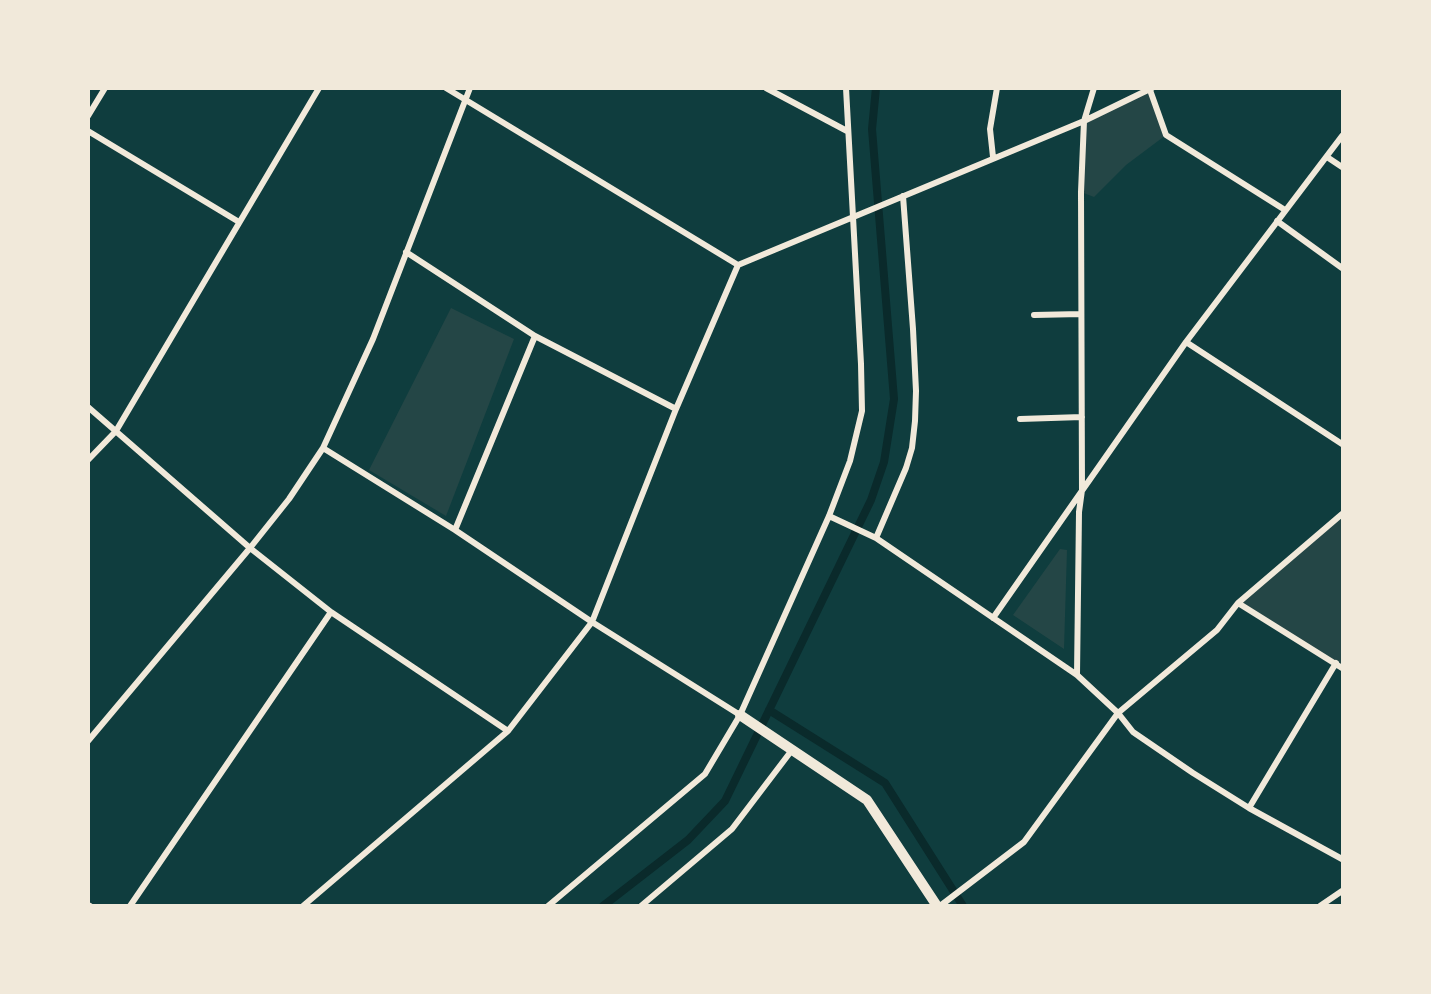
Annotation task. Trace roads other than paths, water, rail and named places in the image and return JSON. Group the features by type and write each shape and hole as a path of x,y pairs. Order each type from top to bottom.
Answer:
{"street":[{"path":"88,116 105,88"},
{"path":"88,460 116,430 319,88"},
{"path":"446,88 738,265"},
{"path":"88,741 250,548 289,499 323,448 373,339 470,88"},
{"path":"766,88 847,131"},
{"path":"548,906 705,774 740,715 829,516 850,461 862,411 846,88"},
{"path":"993,157 990,129 997,88"},
{"path":"1077,675 1079,512 1082,489 1081,192 1084,120 1094,88"},
{"path":"303,906 508,731 592,622 676,409 738,265 1084,120 1151,89 1166,135 1286,210"},
{"path":"88,131 239,222"},
{"path":"993,618 1186,342 1342,136"},
{"path":"1327,157 1342,167"},
{"path":"876,538 906,468 912,448 915,422 914,349 903,196"},
{"path":"1277,221 1342,268"},
{"path":"406,252 536,336 676,409"},
{"path":"1034,315 1081,314"},
{"path":"455,530 536,336"},
{"path":"1186,342 1342,444"},
{"path":"88,406 250,548 331,612 508,731"},
{"path":"1020,419 1082,417"},
{"path":"323,448 455,530 592,622 740,715 867,800 940,905 1024,842 1118,713 1217,630 1238,603 1342,514"},
{"path":"829,516 876,538 1077,675 1118,713 1133,732 1249,808 1342,859"},
{"path":"1238,603 1342,668"},
{"path":"130,906 331,612"},
{"path":"1249,808 1336,663"},
{"path":"641,906 732,829 792,750"},
{"path":"1320,906 1342,891"}],"waterway":[{"path":"603,906 688,840 725,801 871,500 884,462 894,399 872,129 876,88"},
{"path":"769,710 885,783 963,906"}]}
